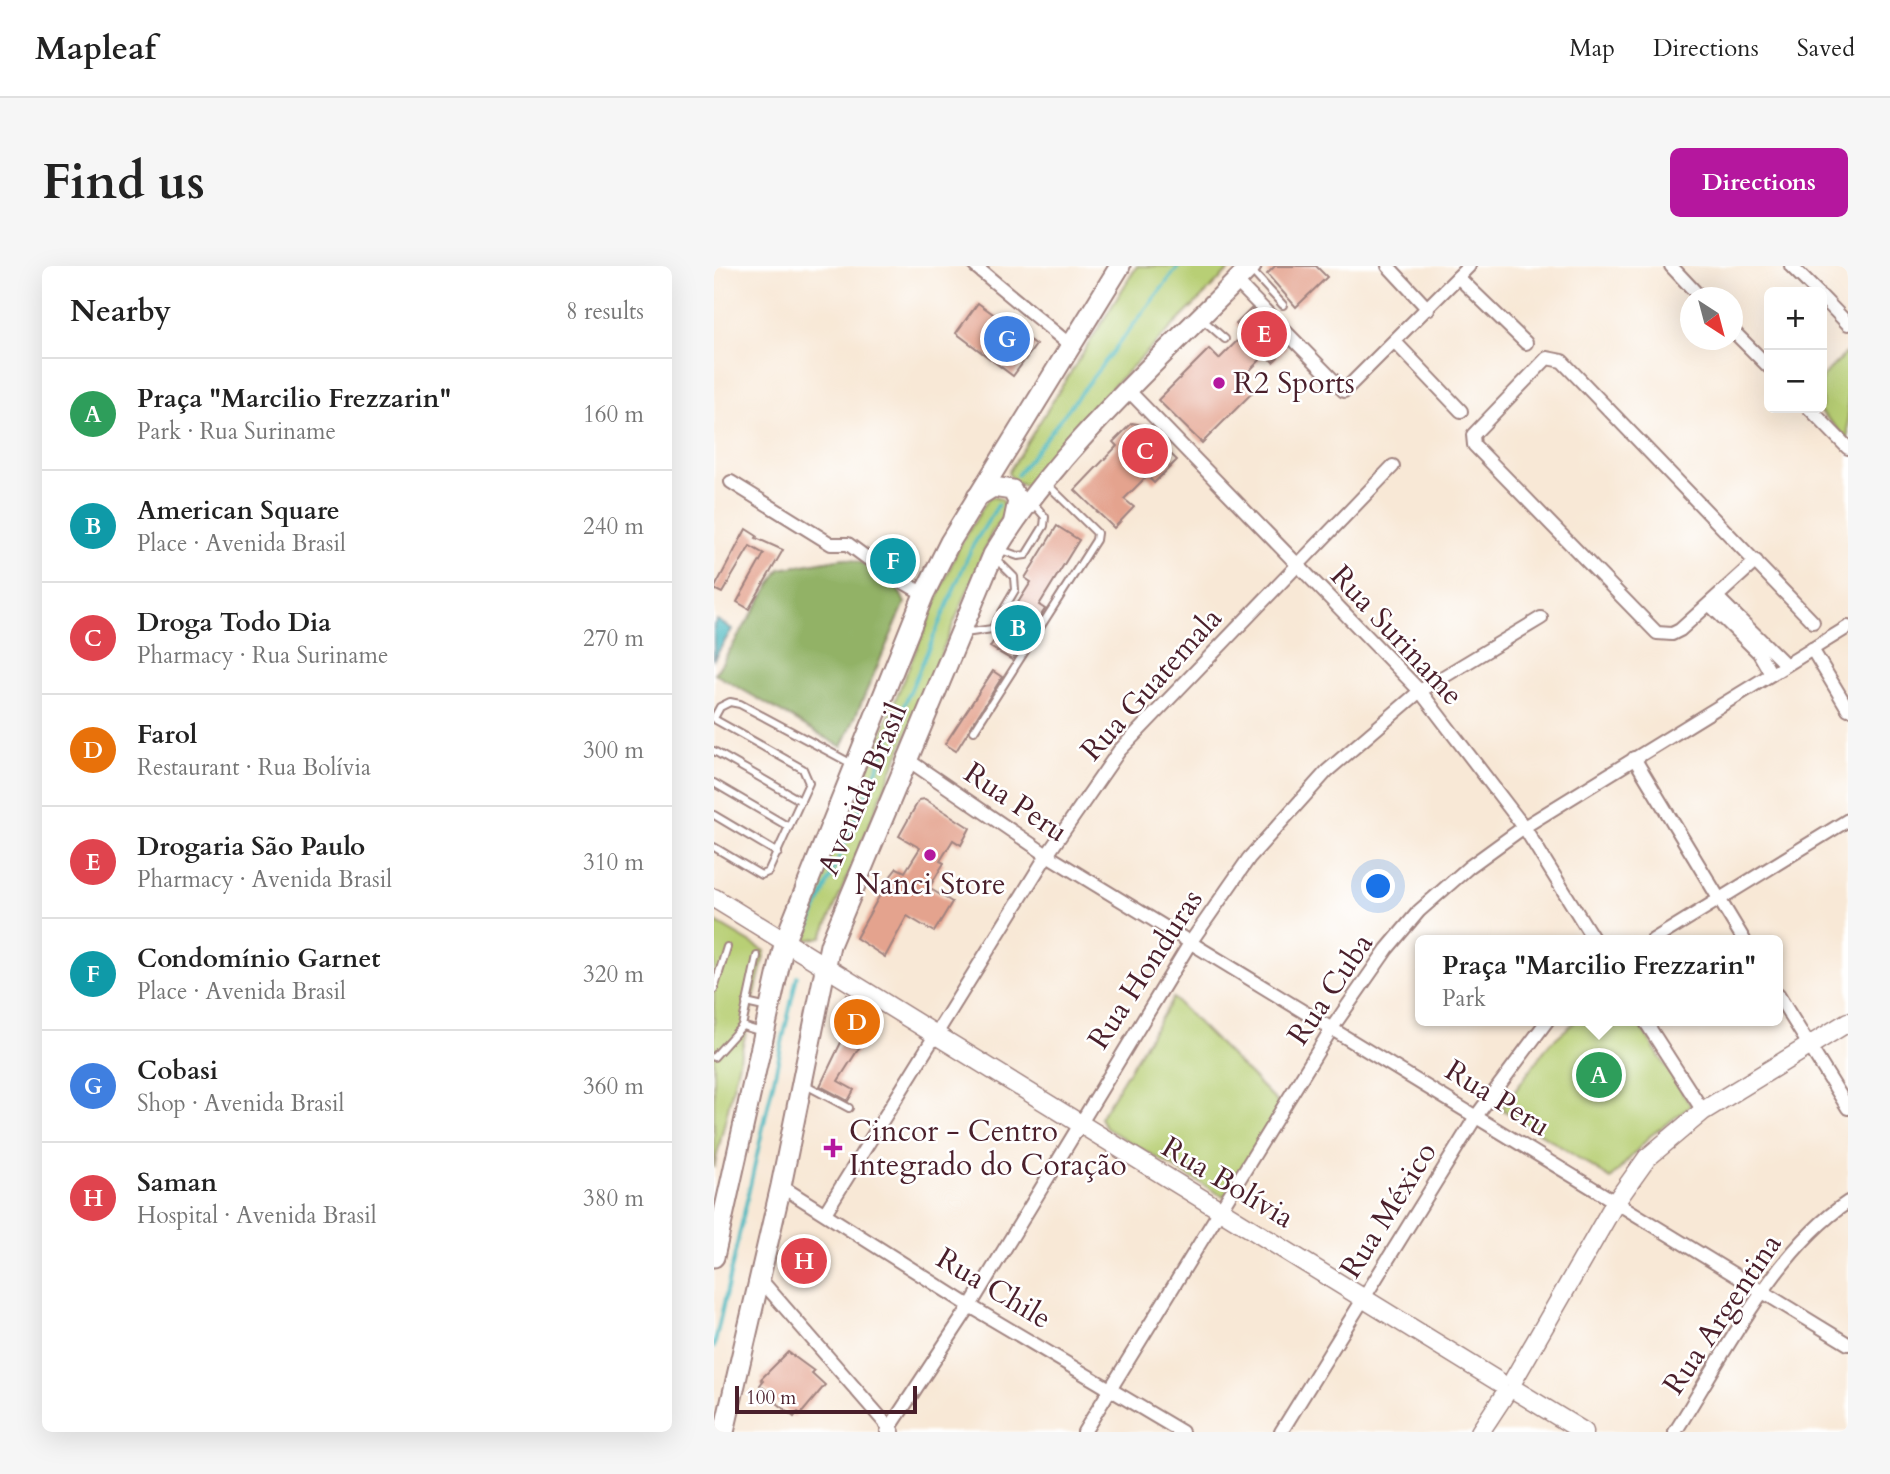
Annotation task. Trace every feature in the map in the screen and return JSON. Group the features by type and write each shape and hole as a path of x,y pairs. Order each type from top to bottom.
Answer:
{"main road":[{"name":"Avenida Brasil","path":"714,1257 785,940 925,594 976,498 1120,266"},
{"name":"Avenida Brasil","path":"724,1432 781,1186 825,966 838,921 908,761 994,551 1043,481 1245,272"},
{"path":"976,498 993,487 1012,490 1018,508 1012,524"},
{"name":"Rua Bolívia","path":"714,898 1584,1432"},
{"path":"1480,1432 1615,1203 1647,1158 1703,1111 1848,1022"}],"street":[{"path":"975,266 1070,345"},
{"path":"1388,266 1427,309"},
{"path":"1245,272 1343,391 1469,266"},
{"path":"1671,266 1691,287"},
{"path":"1791,266 1812,287"},
{"path":"1458,277 1526,344"},
{"path":"1827,302 1848,324"},
{"path":"1743,341 1764,362"},
{"path":"1395,342 1461,411"},
{"path":"1756,561 1672,634 1664,635 1650,627 1474,444 1473,435 1547,358 1562,360 1756,561 1813,622"},
{"name":"Rua Suriname","path":"1129,391 1420,691 1524,827 1591,935"},
{"path":"1814,413 1848,448"},
{"name":"Rua Guatemala","path":"825,1213 1047,855 1119,751 1393,467"},
{"path":"731,482 831,544 848,544 886,572 925,594"},
{"path":"1713,601 1786,664"},
{"path":"1713,601 1759,653 1771,674"},
{"name":"Rua Honduras","path":"890,1431 970,1306 1190,943 1249,858 1327,771 1420,691 1541,618"},
{"name":"Rua Cuba","path":"1084,1432 1332,1028 1387,949 1419,911 1469,867 1524,827 1848,627"},
{"path":"1812,649 1848,709"},
{"path":"1634,758 1741,935"},
{"name":"Rua Peru","path":"908,761 1047,855 1477,1115 1615,1203 1848,1344"},
{"path":"1661,935 1848,820"},
{"path":"1783,1005 1848,1108"},
{"name":"Rua México","path":"1281,1432 1477,1115 1543,1026"},
{"path":"1649,1026 1703,1111"},
{"name":"Rua Chile","path":"781,1186 970,1306 1182,1432"},
{"name":"Rua Argentina","path":"1675,1432 1784,1261 1809,1232 1848,1202"},
{"path":"760,1279 890,1431"}],"lane":[{"path":"1245,272 1283,305"},
{"path":"1201,317 1225,339"},
{"path":"974,731 1096,540 1097,533 1086,519 1043,481"},
{"path":"994,551 1026,555 1044,526 1045,517 1030,500"},
{"path":"960,634 992,629 1016,590 1014,577 994,551"},
{"path":"714,847 761,875 771,870 809,783 803,769 714,719 720,707 730,702 740,704 855,766"},
{"path":"714,751 801,801"},
{"path":"714,783 789,827"},
{"path":"714,816 778,853"},
{"path":"714,989 727,947"},
{"path":"715,1053 742,1026 757,956"},
{"path":"746,1003 769,1009"},
{"path":"742,1026 764,1032"},
{"path":"802,1084 849,1108"}],"green space":[{"path":"1137,266 1233,266 1079,420 1028,486 1016,483 1008,473"},
{"path":"1848,351 1848,439 1822,413 1827,413 1827,372"},
{"path":"988,499 1001,499 1008,511 992,532 822,937 808,940 800,929 958,549"},
{"path":"843,558 872,567 895,586 905,603 842,747 715,674 780,569"},
{"path":"714,921 765,951 714,1168"},
{"path":"1173,998 1282,1107 1224,1197 1106,1128 1100,1118"},
{"path":"1570,1026 1640,1026 1691,1106 1650,1136 1611,1179 1502,1109 1549,1044"}],"water":[{"path":"717,620 732,629 714,659 714,625"}],"building":[{"path":"1275,266 1316,266 1327,277 1296,307 1267,274"},
{"path":"978,303 1036,345 1013,376 956,333"},
{"path":"1251,309 1288,347 1273,362 1266,354 1240,380 1253,392 1202,443 1158,400 1209,349 1219,359 1245,333 1236,324"},
{"path":"1132,423 1148,426 1157,434 1156,440 1177,460 1154,483 1147,476 1124,499 1134,507 1114,528 1075,490 1117,446 1113,442"},
{"path":"1057,526 1079,540 1039,605 1045,609 1012,660 990,647 1031,582 1025,578"},
{"path":"746,529 757,536 756,538 783,550 749,609 737,602 764,554 750,546 722,593 714,589"},
{"path":"892,551 903,558 896,568 885,561"},
{"path":"993,671 1002,677 956,751 945,744"},
{"path":"925,799 970,828 961,845 953,840 940,861 944,863 929,888 952,902 934,932 907,916 885,957 856,938 890,877 897,868 905,872 920,848 899,836 919,800"},
{"path":"847,995 870,1008 878,1018 838,1081 854,1090 848,1101 820,1086 846,1032 836,1025"},
{"path":"788,1352 814,1371 812,1373 825,1385 801,1414 798,1412 794,1417 760,1385 763,1381 761,1379"}],"waterway":[{"path":"1017,475 1179,266"},
{"path":"807,932 972,547 998,505"},
{"path":"714,1347 797,976"}],"place":[{"name":"Drogaria São Paulo","path":"1264,334"},
{"name":"Cobasi","path":"1007,339"},
{"name":"R2 Sports","path":"1219,383"},
{"name":"Droga Todo Dia","path":"1145,451"},
{"name":"Condomínio Garnet","path":"893,561"},
{"name":"American Square","path":"1018,628"},
{"name":"Nanci Store","path":"930,855"},
{"name":"Farol","path":"857,1022"},
{"name":"Praça \"Marcilio Frezzarin\"","path":"1599,1075"},
{"name":"Cincor - Centro Integrado do Coração","path":"833,1148"},
{"name":"Saman","path":"804,1261"}]}
